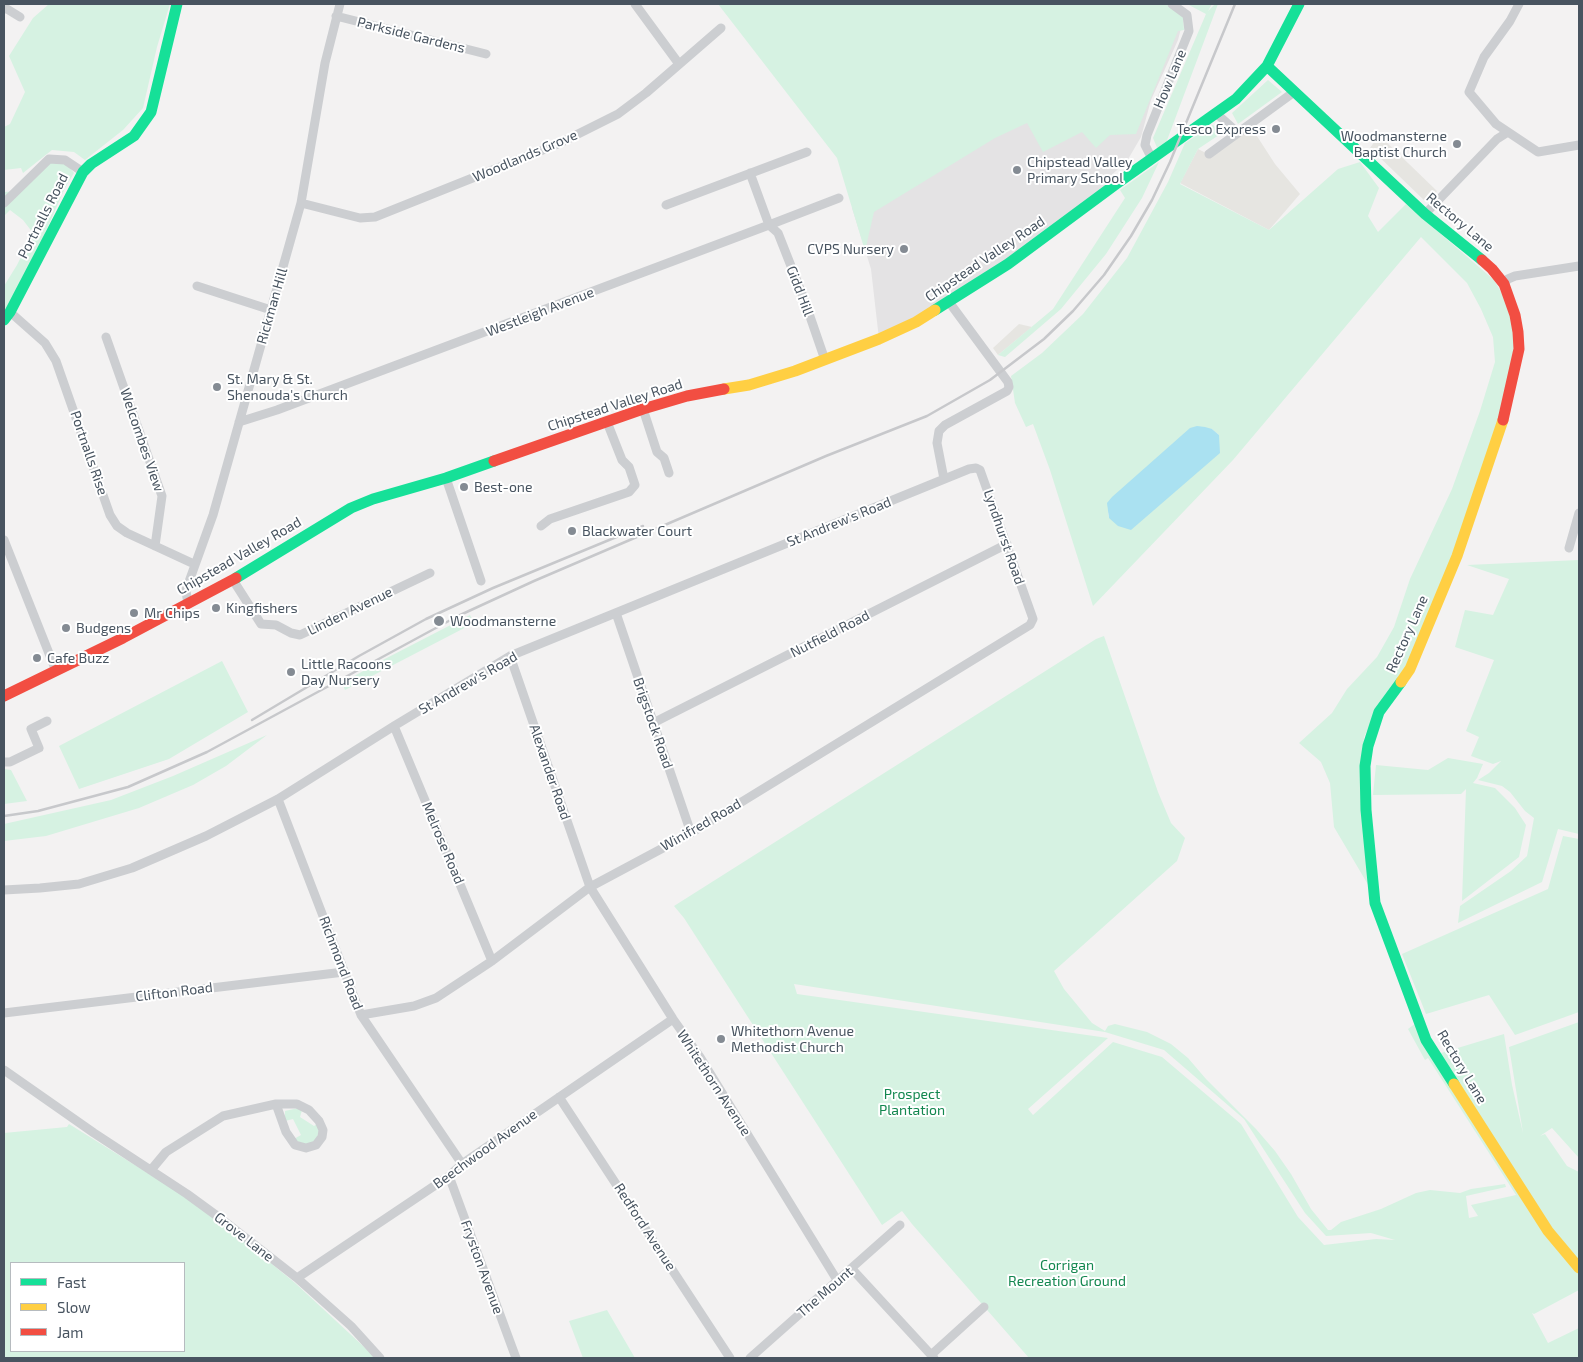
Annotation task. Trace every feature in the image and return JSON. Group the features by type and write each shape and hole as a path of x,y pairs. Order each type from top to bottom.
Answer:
{"main road":[{"name":"Portnalls Road","path":"7,316 82,172 90,164 112,152 134,136 151,112 177,4"},
{"name":"Chipstead Valley Road","path":"4,696 190,603 233,580 351,508 373,499 446,478 643,409 687,396 749,385 795,371 907,327 949,302 1048,235 1217,114 1248,88 1267,66 1299,4"},
{"name":"Rectory Lane","path":"1267,66 1425,214 1492,269 1504,284 1515,315 1519,340 1504,421 1457,556 1413,663 1399,686 1379,712 1373,727 1368,746 1366,766 1366,810 1375,903 1426,1040 1548,1231 1579,1268"}],"street":[{"name":"Rickman Hill","path":"190,603 186,590 213,515 301,203 325,63 340,4"},
{"path":"635,4 679,64"},
{"name":"How Lane","path":"1154,158 1145,145 1147,135 1189,32 1187,15 1172,4"},
{"path":"1519,4 1484,57 1469,92 1496,124 1538,152 1579,145"},
{"path":"4,9 20,16"},
{"name":"Parkside Gardens","path":"336,16 486,54"},
{"name":"Woodlands Grove","path":"301,203 360,218 368,218 560,143 618,114 646,93 721,28"},
{"path":"1209,154 1294,92"},
{"path":"1217,114 1237,132"},
{"path":"1496,124 1497,139"},
{"path":"1425,214 1497,139 1508,132"},
{"path":"666,204 807,152"},
{"path":"4,202 50,159 65,160 82,172"},
{"name":"Gidd Hill","path":"750,173 770,226 778,233 825,360"},
{"name":"Westleigh Avenue","path":"239,422 286,407 770,226 839,198"},
{"path":"1504,284 1508,279 1515,276 1579,266"},
{"path":"197,286 271,310"},
{"path":"944,479 937,443 941,428 1007,391 1009,387 1008,382 949,302"},
{"name":"Portnalls Rise","path":"7,316 45,343 56,361 113,521 121,530 194,564"},
{"name":"Welcombes View","path":"106,337 162,496 155,546"},
{"path":"643,409 657,452 664,458 669,473"},
{"path":"541,526 550,519 629,492 635,485 629,467 622,460 607,422"},
{"name":"Lyndhurst Road","path":"969,469 976,468 981,472 1032,616"},
{"name":"St Andrew's Road","path":"4,890 79,884 132,868 206,836 278,799 510,656 969,469"},
{"path":"446,478 481,581"},
{"path":"1569,548 1579,513"},
{"path":"4,540 56,671"},
{"name":"Nutfield Road","path":"653,723 1007,544"},
{"name":"Linden Avenue","path":"233,580 261,624 276,625 291,633 300,635 430,573"},
{"name":"Brigstock Road","path":"616,613 691,833"},
{"name":"Winifred Road","path":"361,1016 414,1006 436,998 492,960 590,887 691,833 1027,628 1032,622 1032,616"},
{"name":"Alexander Road","path":"510,656 590,887"},
{"path":"4,762 10,762 39,748 30,729 47,722"},
{"name":"Melrose Road","path":"394,726 492,960"},
{"name":"Richmond Road","path":"278,799 361,1016 462,1164"},
{"name":"Whitethorn Avenue","path":"590,887 673,1019 700,1057 838,1280"},
{"name":"Clifton Road","path":"4,1012 344,972"},
{"name":"Beechwood Avenue","path":"297,1278 449,1176 462,1164 673,1019"},
{"name":"Grove Lane","path":"4,1070 224,1221 297,1278 351,1326 380,1358"},
{"name":"Redford Avenue","path":"560,1097 730,1358"},
{"path":"151,1170 166,1152 224,1116 276,1104 297,1104 309,1110 319,1121 323,1130 322,1137 316,1145 306,1148 295,1145 286,1132 276,1104"},
{"name":"Fryston Avenue","path":"449,1176 516,1358"},
{"name":"The Mount","path":"750,1358 852,1269 900,1224"},
{"path":"852,1269 932,1357 984,1307"}],"shaded area":[{"name":"Chipstead Valley Primary School","path":"1162,4 1183,21 1178,40 1151,100 1141,137 1127,161 1106,180 1116,184 1048,235 879,339 871,269 852,208"},
{"path":"1253,130 1275,164 1300,194 1269,230 1180,183 1198,149 1204,152"},
{"path":"1379,135 1437,191 1427,203 1370,148"},
{"path":"1019,324 1032,327 998,355 993,348"}],"green space":[{"path":"49,4 170,4 157,47 143,108 123,130 85,160 74,152 52,150 23,173 21,168 4,170 4,127 10,124 25,92 9,56 33,18"},
{"path":"718,4 1166,4 1183,16 1184,30 1178,31 1136,134 1110,135 1096,148 1082,132 1043,152 1027,123 995,138 874,212 865,251 837,158"},
{"path":"1187,4 1212,4 1208,11 1215,4 1218,4 1166,143 1158,150 1153,138 1206,14"},
{"path":"1268,80 1282,92 1238,124 1232,113"},
{"path":"1213,125 1222,133 1198,149 1180,184 1269,230 1338,169 1360,162 1379,188 1368,216 1378,232 1406,204 1494,280 1504,297 1512,320 1515,342 1500,418 1452,561 1402,675 1382,699 1364,737 1361,791 1370,888 1334,827 1330,783 1321,762 1299,743 1332,713 1347,689 1377,657 1394,627 1410,579 1452,489 1480,411 1495,362 1493,337 1467,283 1421,237 1233,460 1093,606 1050,470 1033,424 1026,427 1015,403 1011,376 1042,353 1083,314 1127,258 1168,182 1185,143","holes":["1212,429 1219,435 1109,518 1108,513"]},
{"path":"50,162 65,162 74,173 65,188 10,312 4,320 4,286 33,233 23,220 10,210 4,216 4,192 20,191"},
{"path":"1159,162 1142,198 1106,254 1061,309 1005,357 998,355 1053,309 1125,198 1120,190"},
{"path":"1579,560 1579,834 1558,829 1542,882 1458,923 1460,906 1511,871 1527,856 1534,818 1502,786 1478,780 1489,773 1501,761 1493,764 1471,756 1479,737 1466,731 1494,660 1455,647 1465,610 1493,615 1509,579 1467,565"},
{"path":"470,615 474,623 345,690 342,683"},
{"path":"1104,636 1158,792 1171,823 1185,838 1177,861 1054,971 1064,989 1092,1023 1105,1031 1108,1026 1115,1024 1147,1032 1171,1044 1188,1058 1275,1151 1311,1209 1328,1230 1331,1230 1341,1222 1381,1209 1416,1193 1430,1190 1460,1193 1471,1189 1505,1184 1506,1187 1466,1196 1469,1218 1478,1216 1471,1205 1516,1195 1428,1058 1425,1060 1408,1029 1416,1023 1431,1056 1504,1034 1512,1085 1523,1133 1509,1047 1579,1022 1579,1158 1552,1128 1540,1136 1545,1134 1567,1166 1579,1172 1579,1290 1534,1314 1532,1313 1548,1343 1579,1328 1579,1358 1029,1358 902,1211 882,1225 684,918 674,906 1096,639","holes":["794,984 1105,1032 1164,1050 1244,1119 1305,1213 1326,1236 1371,1233 1395,1240 1376,1239 1324,1245 1298,1217 1241,1124 1162,1057 1113,1042 1033,1115 1028,1109 1108,1038 797,994"]},
{"path":"222,661 248,712 169,759 79,789 59,746"},
{"path":"267,735 226,766 193,785 139,808 46,836 4,841 4,824 111,800 173,776"},
{"path":"1448,758 1483,764 1473,783 1495,788 1515,808 1526,825 1519,857 1462,901 1466,789 1461,794 1373,795 1376,765 1428,770"},
{"path":"4,769 11,770 27,801 4,804"},
{"path":"1563,836 1579,839 1579,1012 1515,1035 1489,995 1426,1014 1402,954 1548,889"},
{"path":"298,1108 302,1110 300,1117 314,1126 317,1124 319,1131 317,1138 312,1143 300,1143 294,1139 301,1135 293,1119 285,1121 285,1111"},
{"path":"69,1124 199,1205 294,1282 376,1358 4,1358 4,1133 67,1127"},
{"path":"607,1310 635,1358 583,1358 569,1321"}],"water":[{"path":"1197,426 1212,429 1219,435 1220,453 1131,530 1118,526 1109,518 1107,503 1190,428"}],"railway":[{"path":"4,816 38,811 128,787 207,752 458,616 534,581 826,456 927,416 990,380 1044,339 1073,311 1104,275 1131,236 1152,200 1170,162 1235,4"},
{"path":"252,720 359,656 426,619 493,588 643,526"}],"traffic: fast":[{"path":"4,320 10,312 83,172 91,164 134,136 151,112 177,4"},
{"path":"935,310 1008,264 1236,99 1267,66 1299,4"},
{"path":"1267,66 1425,214 1482,260"},
{"path":"236,578 351,508 373,499 446,478 494,461"},
{"path":"1401,682 1379,712 1368,746 1365,766 1366,810 1375,903 1426,1040 1454,1084"}],"traffic: slow":[{"path":"724,389 749,385 795,371 879,339 916,322 935,310"},
{"path":"1401,682 1410,669 1457,556 1503,420"},
{"path":"1454,1084 1548,1231 1579,1268"}],"traffic: jam":[{"path":"1482,260 1504,284 1515,315 1518,332 1519,349 1503,420"},
{"path":"494,461 643,409 687,396 724,389"},
{"path":"4,696 123,638 236,578"}],"place":[{"name":"Tesco Express","path":"1276,129"},
{"name":"Woodmansterne Baptist Church","path":"1457,144"},
{"name":"Chipstead Valley Primary School","path":"1017,170"},
{"name":"CVPS Nursery","path":"904,249"},
{"name":"St. Mary & St. Shenouda's Church","path":"217,387"},
{"name":"Best-one","path":"464,487"},
{"name":"Blackwater Court","path":"572,531"},
{"name":"Kingfishers","path":"216,608"},
{"name":"Mr Chips","path":"134,613"},
{"name":"Woodmansterne","path":"439,621"},
{"name":"Budgens","path":"66,628"},
{"name":"Cafe Buzz","path":"37,658"},
{"name":"Little Racoons Day Nursery","path":"291,672"},
{"name":"Whitethorn Avenue Methodist Church","path":"721,1039"}],"park label":[{"name":"Prospect Plantation","path":"912,1102"},
{"name":"Corrigan Recreation Ground","path":"1067,1274"}]}
